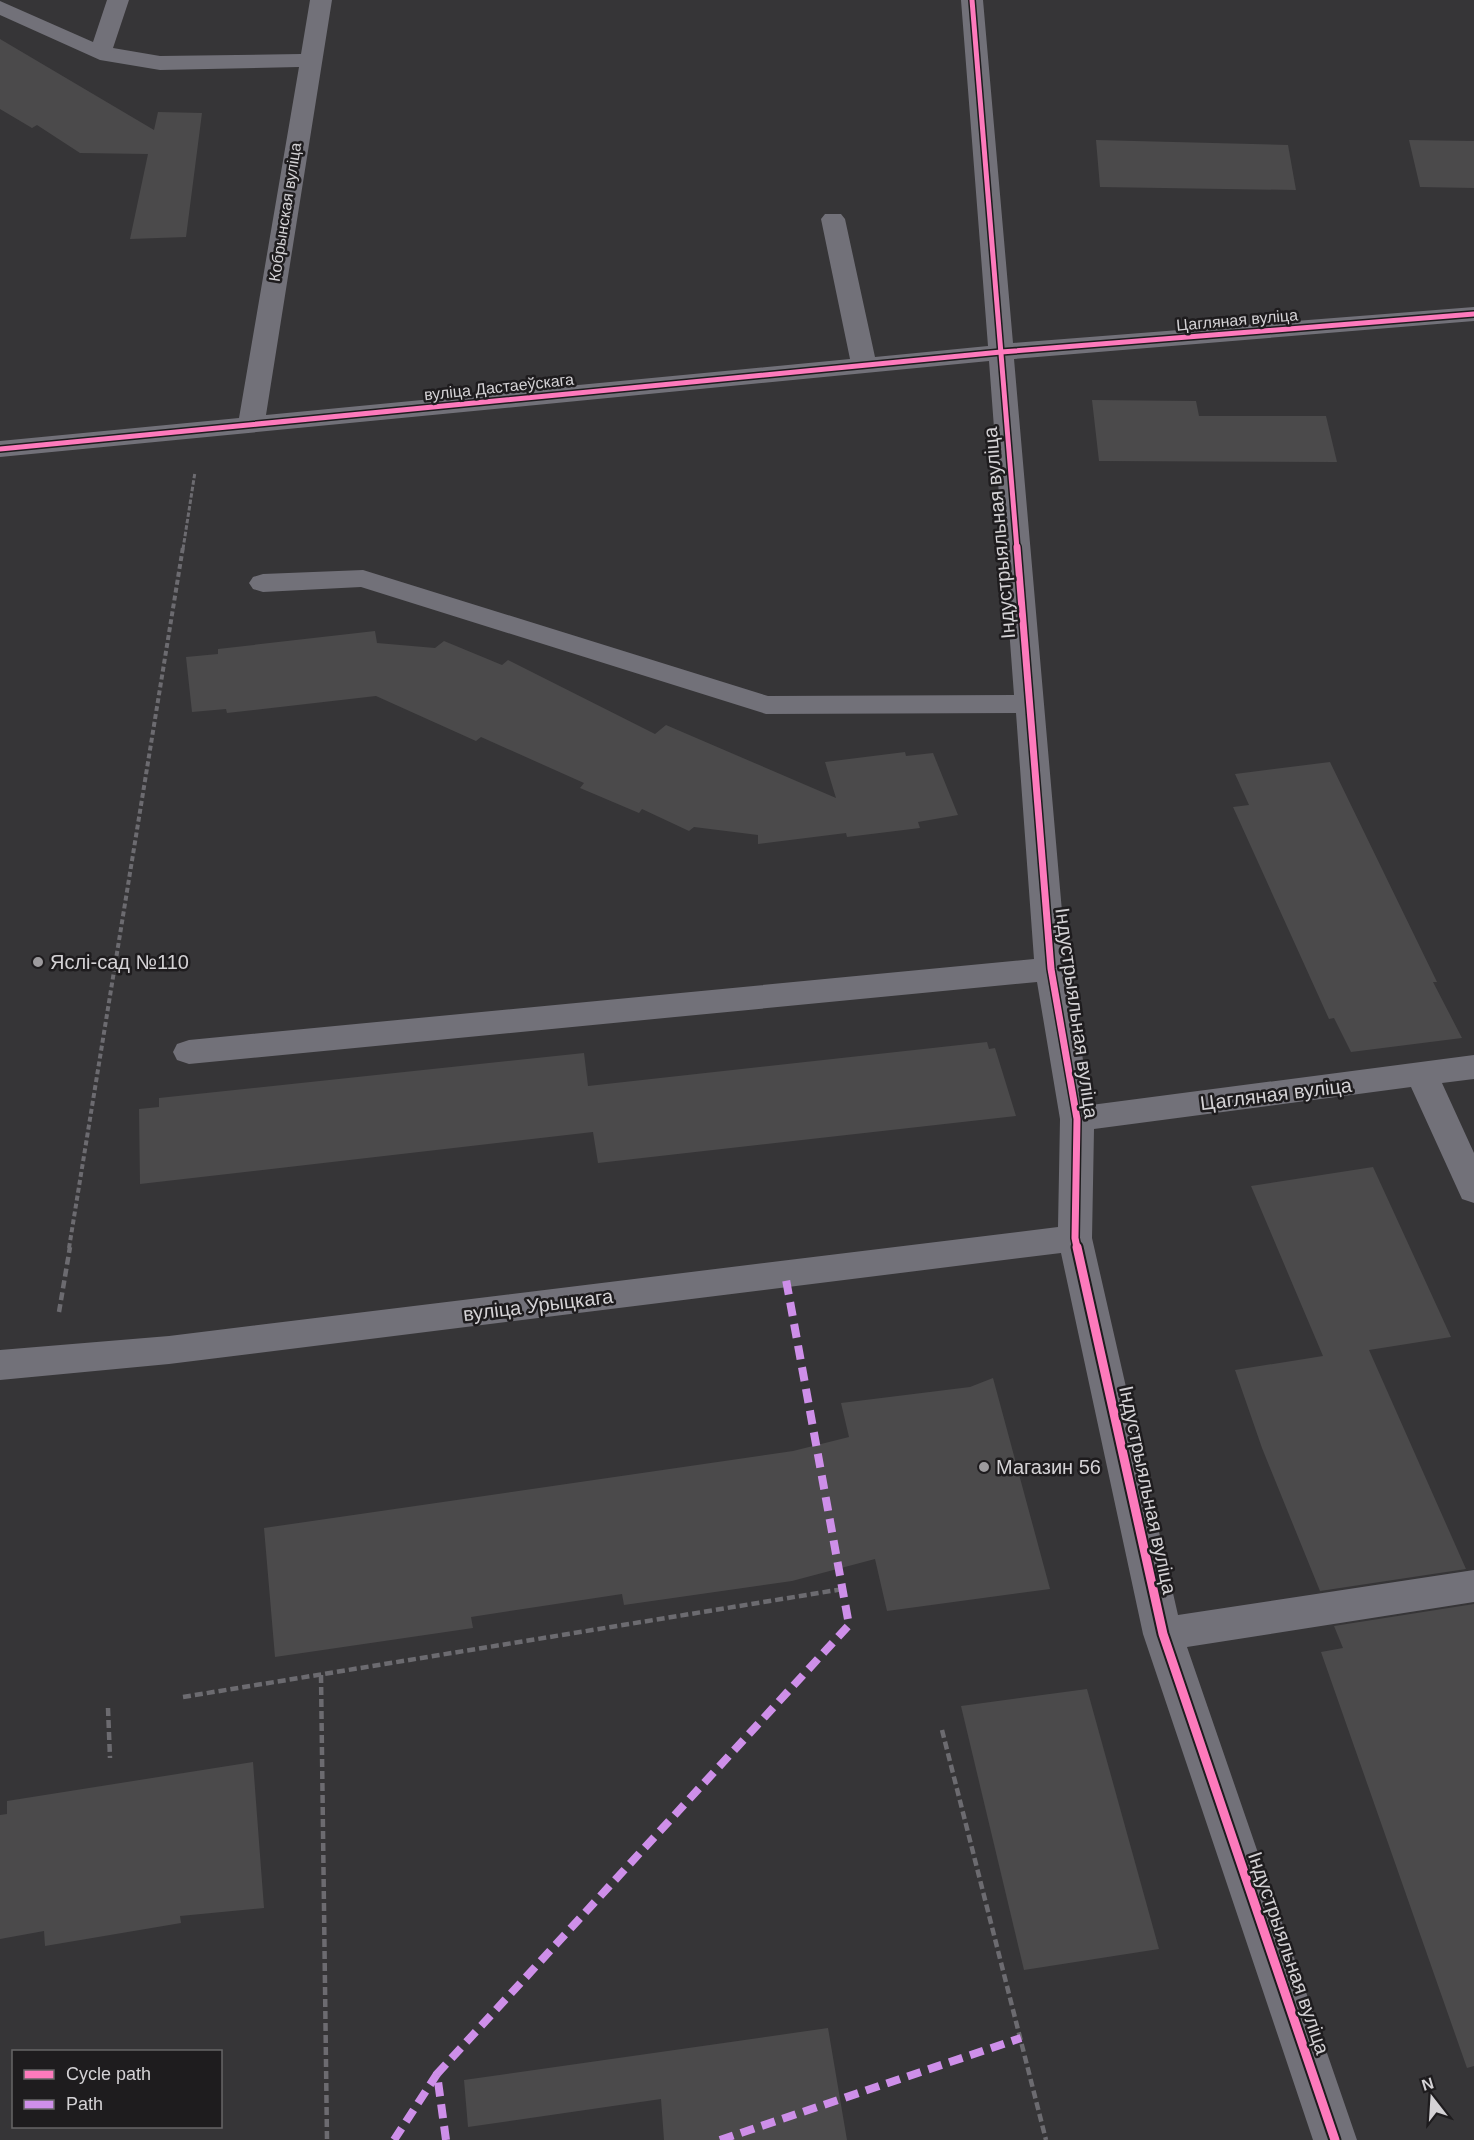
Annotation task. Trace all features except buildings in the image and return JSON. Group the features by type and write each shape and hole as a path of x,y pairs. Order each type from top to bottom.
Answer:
{"street":[{"path":"100,53 118,0"},
{"name":"Кобрынская вуліца","path":"251,425 309,60 321,0"},
{"name":"Індустрыяльная вуліца","path":"972,0 1051,969 1077,1119 1075,1239 1163,1634 1335,2140"},
{"path":"0,7 100,53 160,63 224,64 309,60"},
{"path":"833,219 864,365"},
{"name":"Цагляная вуліца","path":"1001,352 1474,314"},
{"name":"вуліца Дастаеўскага","path":"0,449 1001,352"},
{"path":"263,583 363,578 766,705 1029,704"},
{"path":"189,1052 1051,969"},
{"name":"Цагляная вуліца","path":"1077,1119 1422,1076 1474,1067"},
{"path":"1422,1076 1474,1190"},
{"name":"вуліца Урыцкага","path":"0,1365 181,1349 1075,1239"},
{"path":"1163,1634 1474,1586"}],"path":[{"path":"51,1360 202,430"},
{"path":"183,1697 843,1589"},
{"path":"321,1675 327,2140"},
{"path":"108,1708 110,1758"},
{"path":"942,1730 1046,2140"}],"marked path":[{"path":"446,2140 437,2074 849,1625 785,1274"},
{"path":"720,2140 1021,2038"},
{"path":"394,2140 437,2074"}],"cycle path":[{"path":"972,0 1051,969 1077,1119 1075,1238 1163,1634 1335,2140"},
{"path":"0,449 1001,352 1474,314"}],"place":[{"name":"Яслі-сад №110","path":"38,962"},
{"name":"Магазин 56","path":"984,1467"}]}
